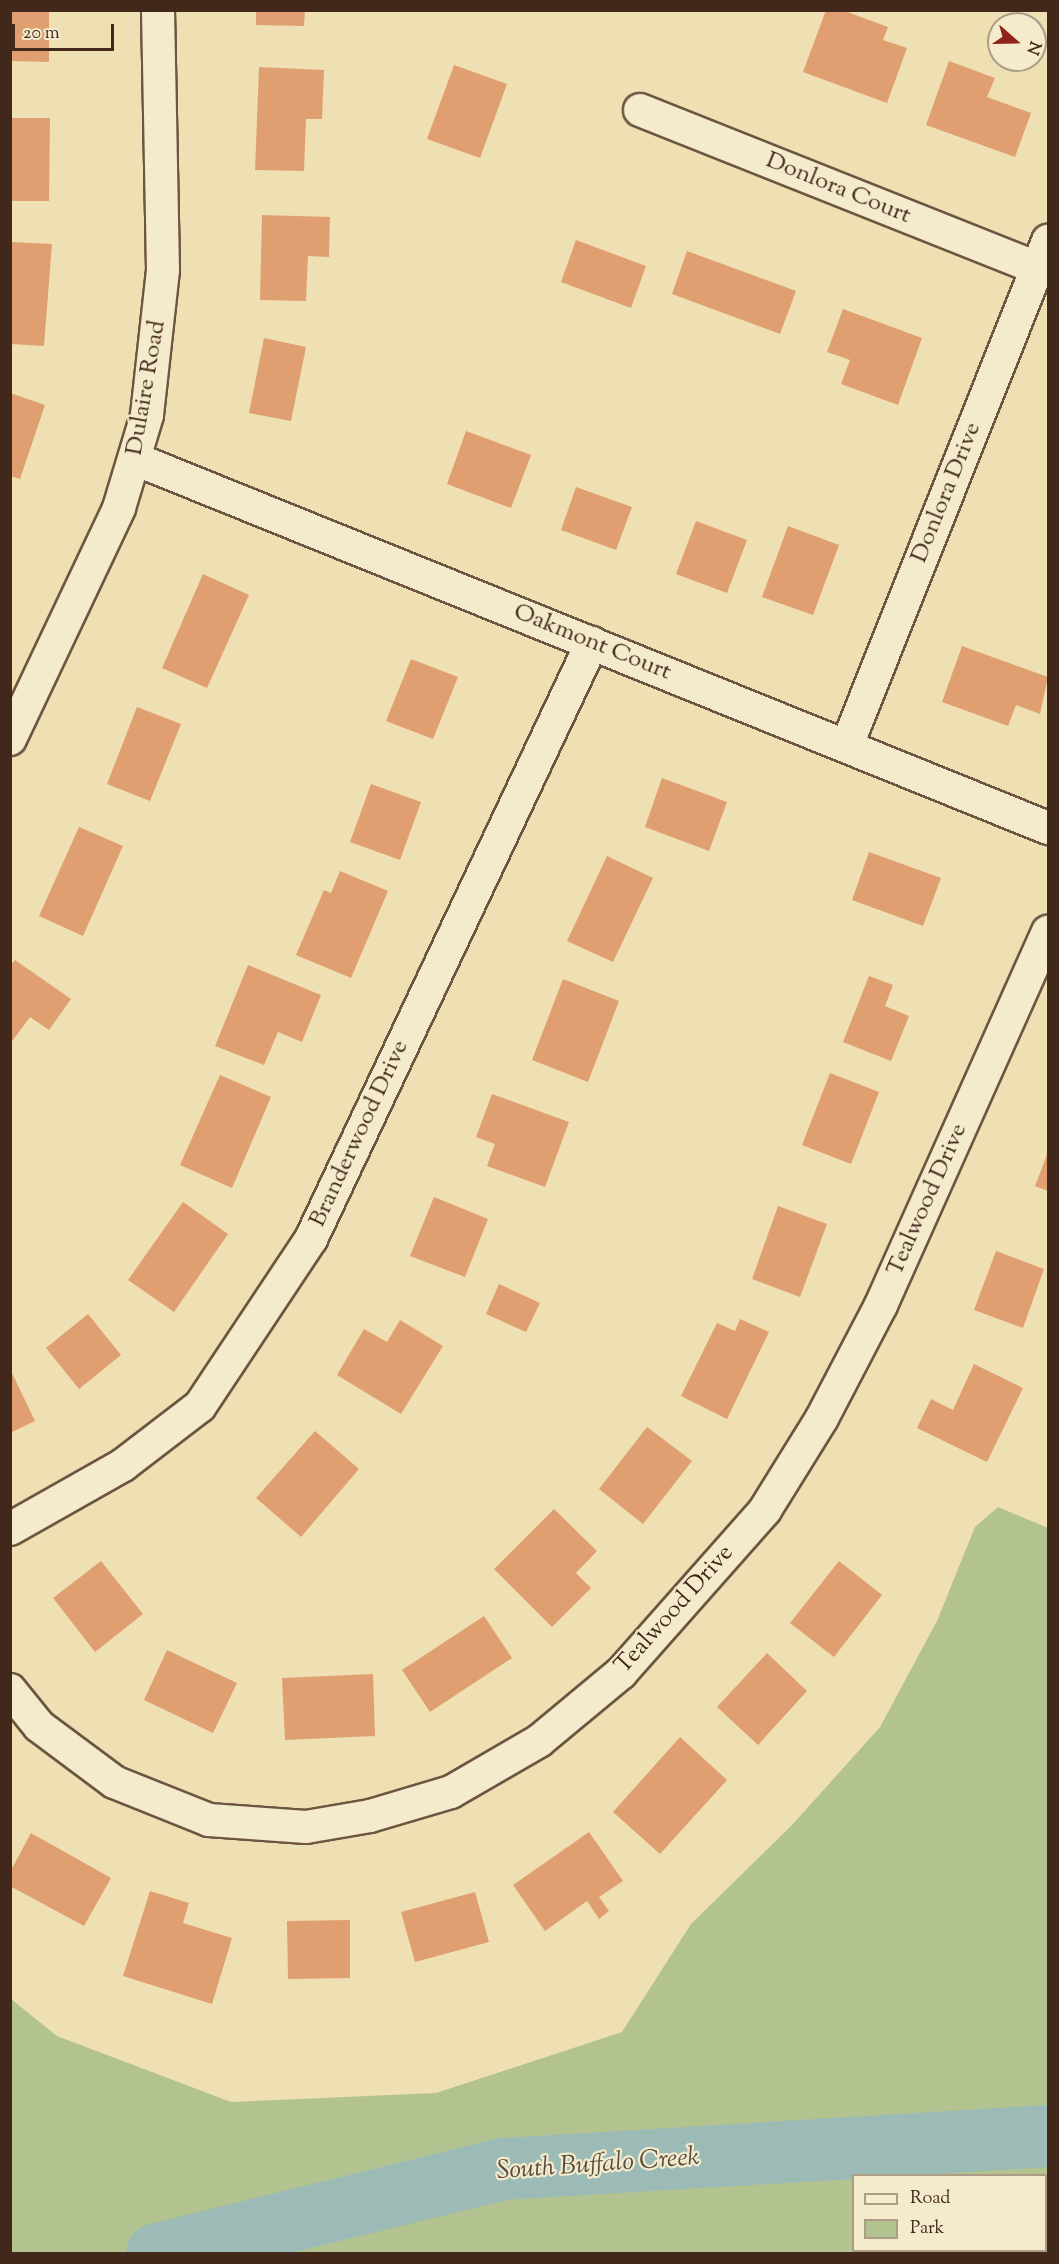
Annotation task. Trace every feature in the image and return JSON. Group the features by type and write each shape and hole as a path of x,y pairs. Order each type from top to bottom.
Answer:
{"street":[{"name":"Dulaire Road","path":"10,739 119,508 135,459 155,370 163,270 158,10"},
{"name":"Donlora Court","path":"640,110 1043,254"},
{"name":"Donlora Drive","path":"847,745 1043,254"},
{"name":"Oakmont Court","path":"135,459 1048,828"},
{"name":"Branderwood Drive","path":"10,1529 123,1465 200,1406 304,1249 592,644"},
{"name":"Tealwood Drive","path":"10,1690 39,1726 114,1782 209,1820 306,1827 369,1816 451,1792 539,1741 621,1672 765,1510 822,1418 881,1305 1048,932"}],"green space":[{"path":"998,1507 1048,1528 1048,2253 11,2253 11,1999 57,2036 231,2102 436,2093 622,2032 691,1924 793,1824 880,1727 937,1621 975,1527"}],"building":[{"path":"10,10 49,10 49,62 10,61"},
{"path":"256,10 305,10 304,26 256,25"},
{"path":"826,10 842,10 888,27 883,40 907,48 887,103 803,72"},
{"path":"949,61 995,78 987,97 1031,113 1015,157 926,125"},
{"path":"454,65 507,84 480,158 427,139"},
{"path":"259,67 324,70 322,119 306,119 304,171 255,170"},
{"path":"10,118 50,118 49,201 10,201"},
{"path":"262,215 330,217 329,257 308,256 306,301 260,300"},
{"path":"576,240 646,266 631,308 561,282"},
{"path":"10,242 52,244 44,346 10,344"},
{"path":"687,251 796,291 780,334 672,294"},
{"path":"843,309 922,338 898,405 841,384 850,360 827,352"},
{"path":"264,338 306,347 291,421 249,413"},
{"path":"10,393 45,405 20,479 10,476"},
{"path":"466,431 531,455 511,508 447,484"},
{"path":"576,487 632,507 616,550 561,530"},
{"path":"696,521 747,540 727,593 676,574"},
{"path":"788,526 839,545 813,615 762,597"},
{"path":"203,574 249,595 207,688 162,668"},
{"path":"962,646 1048,677 1040,714 1016,705 1008,726 942,702"},
{"path":"411,659 458,677 433,739 386,721"},
{"path":"137,707 181,724 150,801 107,784"},
{"path":"662,778 727,802 709,851 645,827"},
{"path":"371,784 421,802 400,860 350,842"},
{"path":"79,827 123,846 83,936 39,916"},
{"path":"869,852 941,878 923,926 852,900"},
{"path":"607,856 653,878 613,962 567,941"},
{"path":"340,871 388,891 351,978 296,955 324,890 331,893"},
{"path":"15,960 71,999 49,1030 30,1017 10,1044 10,966"},
{"path":"248,965 321,995 302,1042 278,1032 264,1065 215,1046"},
{"path":"869,976 893,985 885,1006 909,1016 891,1061 843,1042"},
{"path":"563,979 619,1001 588,1082 532,1060"},
{"path":"830,1073 879,1092 851,1164 802,1145"},
{"path":"220,1075 271,1097 232,1188 180,1165"},
{"path":"492,1094 569,1122 545,1187 487,1166 495,1144 476,1137"},
{"path":"1048,1152 1048,1191 1035,1186"},
{"path":"434,1197 488,1219 465,1277 410,1256"},
{"path":"183,1202 228,1234 174,1312 128,1280"},
{"path":"778,1206 827,1224 800,1297 752,1279"},
{"path":"996,1251 1044,1269 1023,1328 974,1310"},
{"path":"499,1284 540,1303 526,1332 486,1314"},
{"path":"88,1314 121,1355 79,1389 46,1348"},
{"path":"740,1319 769,1332 727,1419 681,1396 717,1323 735,1331"},
{"path":"400,1320 443,1346 401,1414 337,1375 364,1329 387,1342"},
{"path":"974,1364 1023,1388 987,1462 917,1428 931,1399 953,1410"},
{"path":"10,1369 35,1421 10,1433"},
{"path":"647,1427 692,1461 643,1524 599,1489"},
{"path":"315,1431 359,1469 301,1537 256,1498"},
{"path":"554,1509 597,1551 576,1573 591,1588 552,1627 494,1569"},
{"path":"101,1561 143,1614 95,1652 53,1598"},
{"path":"839,1561 882,1595 834,1657 790,1623"},
{"path":"484,1616 512,1658 430,1712 402,1670"},
{"path":"167,1650 237,1683 213,1733 144,1700"},
{"path":"767,1653 807,1691 758,1745 717,1707"},
{"path":"373,1674 375,1736 285,1740 282,1678"},
{"path":"680,1737 727,1780 660,1854 613,1812"},
{"path":"589,1832 623,1881 599,1897 609,1911 599,1919 587,1901 545,1931 513,1885"},
{"path":"31,1833 111,1878 84,1926 10,1886 10,1872"},
{"path":"150,1891 189,1903 183,1923 232,1938 212,2004 123,1976"},
{"path":"475,1892 489,1942 415,1962 401,1912"},
{"path":"350,1920 350,1978 288,1979 287,1921"}],"waterway":[{"name":"South Buffalo Creek","path":"157,2254 504,2169 1048,2136"}]}
